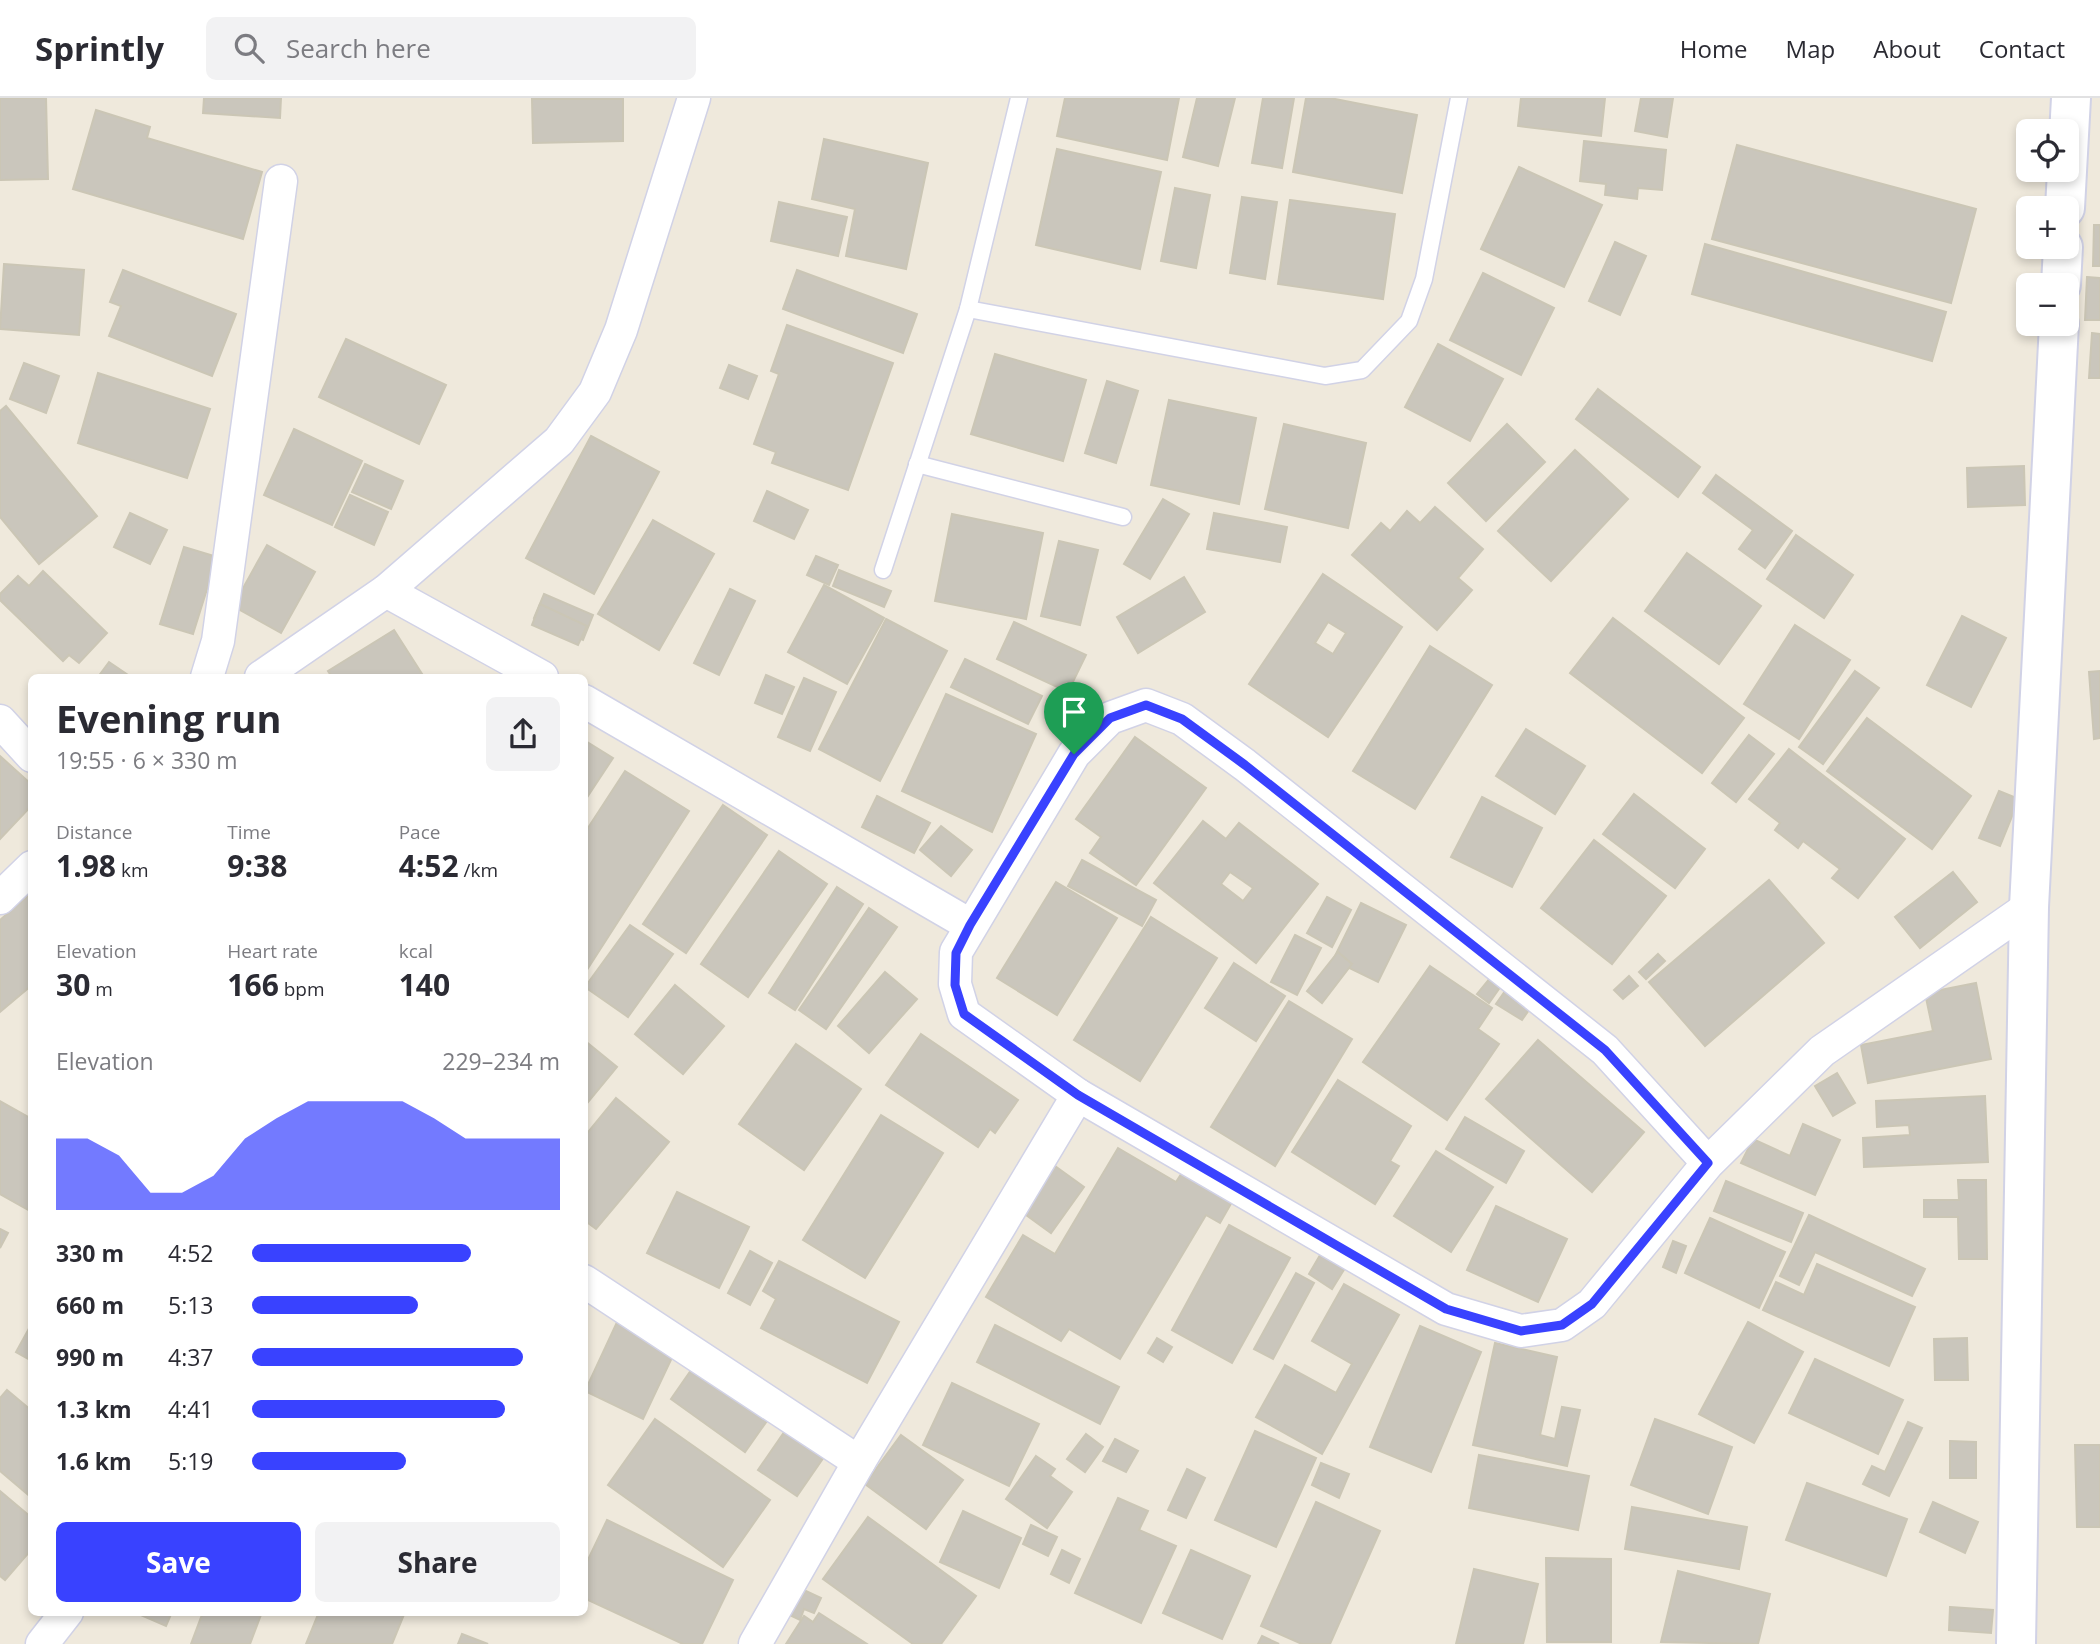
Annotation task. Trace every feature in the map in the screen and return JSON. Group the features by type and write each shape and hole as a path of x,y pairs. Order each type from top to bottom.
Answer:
{"street":[{"path":"265,674 386,591 559,441 595,392 621,330 694,98"},
{"path":"2066,196 2071,98"},
{"path":"208,674 218,641 281,181"},
{"path":"2017,1644 2029,907 2058,336"},
{"path":"386,591 537,674"},
{"path":"588,703 970,925"},
{"path":"1708,1163 1605,1050 1245,765 1182,719 1146,705 1110,718 1074,754 970,925 956,953 955,985 964,1014 1078,1095 1446,1309 1521,1331 1562,1325 1592,1304 1708,1163 1822,1051 2029,907"},
{"path":"0,721 28,752"},
{"path":"0,898 28,871"},
{"path":"755,1644 859,1462 1078,1095"},
{"path":"588,1284 859,1462"},
{"path":"42,1644 64,1616"}],"lane":[{"path":"883,570 968,309 1018,98"},
{"path":"968,309 1325,376 1362,370 1409,321 1424,279 1459,98"},
{"path":"917,464 1123,517"}],"building":[{"path":"0,98 46,98 48,179 0,180"},
{"path":"204,98 281,98 280,118 203,113"},
{"path":"1065,98 1179,98 1167,160 1057,136"},
{"path":"1197,98 1235,98 1218,166 1183,157"},
{"path":"1263,98 1294,98 1282,168 1252,163"},
{"path":"1306,98 1330,98 1417,115 1402,193 1293,172"},
{"path":"1521,98 1605,98 1601,136 1518,126"},
{"path":"1641,98 1673,98 1667,137 1635,131"},
{"path":"532,99 623,99 623,141 533,143"},
{"path":"96,110 150,127 147,138 262,172 243,239 73,189"},
{"path":"824,139 928,163 906,269 846,256 855,209 812,199"},
{"path":"1584,141 1666,150 1662,190 1638,188 1637,199 1605,195 1606,184 1580,181"},
{"path":"1737,145 1976,209 1951,303 1712,239"},
{"path":"1057,149 1161,172 1140,269 1036,245"},
{"path":"1519,167 1602,205 1564,287 1481,249"},
{"path":"1175,188 1210,195 1196,268 1161,261"},
{"path":"1242,197 1277,202 1265,279 1230,273"},
{"path":"1290,200 1395,214 1383,299 1278,284"},
{"path":"779,202 847,217 838,256 771,241"},
{"path":"2094,225 2100,225 2100,266 2093,266"},
{"path":"1615,242 1646,256 1620,315 1589,301"},
{"path":"1705,244 1946,312 1932,361 1692,294"},
{"path":"4,264 84,270 79,335 0,329"},
{"path":"123,270 236,314 212,376 109,336 121,306 110,302"},
{"path":"797,270 917,314 903,353 783,309"},
{"path":"1483,273 1554,308 1521,375 1450,340"},
{"path":"2087,277 2100,278 2100,320 2085,320"},
{"path":"787,325 893,363 848,490 772,463 776,452 754,444 779,374 771,371"},
{"path":"2092,333 2100,334 2100,378 2089,378"},
{"path":"346,339 446,385 419,444 319,397"},
{"path":"1438,344 1503,379 1470,441 1405,407"},
{"path":"995,354 1086,380 1063,461 971,434"},
{"path":"24,363 59,376 46,413 10,399"},
{"path":"729,365 757,376 748,399 720,388"},
{"path":"98,373 210,409 187,478 78,443"},
{"path":"1107,381 1138,391 1116,463 1085,453"},
{"path":"1598,389 1700,467 1678,497 1576,419"},
{"path":"1169,400 1256,418 1239,504 1151,485"},
{"path":"6,406 97,516 39,564 0,517 0,411"},
{"path":"1284,424 1366,443 1348,528 1265,509"},
{"path":"1507,424 1545,462 1486,521 1448,483"},
{"path":"294,429 362,461 332,525 264,495"},
{"path":"591,436 659,472 594,594 526,558"},
{"path":"1575,450 1628,499 1551,581 1498,531"},
{"path":"365,464 403,481 391,509 352,492"},
{"path":"2024,466 2025,505 1968,507 1967,468"},
{"path":"1716,475 1792,531 1765,568 1739,549 1753,530 1703,493"},
{"path":"767,491 808,510 794,539 754,521"},
{"path":"350,495 388,512 374,545 335,527"},
{"path":"1163,499 1189,514 1150,579 1124,564"},
{"path":"1435,507 1483,549 1458,578 1472,590 1437,630 1352,555 1381,523 1390,531 1407,511 1420,523"},
{"path":"130,513 167,530 150,564 114,547"},
{"path":"1214,513 1287,527 1280,562 1207,549"},
{"path":"952,514 1043,533 1026,619 935,601"},
{"path":"653,520 714,554 659,650 598,614"},
{"path":"1796,535 1853,575 1824,618 1767,579"},
{"path":"1059,541 1098,550 1080,625 1041,616"},
{"path":"267,545 315,572 281,633 233,606"},
{"path":"184,547 217,557 193,634 160,624"},
{"path":"1687,553 1761,606 1719,664 1645,611"},
{"path":"816,556 838,565 829,585 807,575"},
{"path":"839,570 891,591 884,607 833,586"},
{"path":"43,571 107,633 79,663 69,655 63,661 0,600 0,594 18,576 29,586"},
{"path":"1323,574 1402,627 1328,737 1249,684","holes":["1328,622 1346,633 1333,654 1315,643"]},
{"path":"1184,577 1205,612 1138,653 1117,617"},
{"path":"824,585 884,618 847,684 788,652"},
{"path":"730,589 755,601 719,675 694,663"},
{"path":"544,594 593,615 583,640 534,618"},
{"path":"540,604 587,626 578,645 532,625"},
{"path":"1962,616 2006,638 1971,707 1927,685"},
{"path":"1613,618 1744,718 1702,773 1570,673"},
{"path":"886,619 947,651 880,781 819,749"},
{"path":"1014,622 1086,655 1068,692 997,659"},
{"path":"1795,625 1850,660 1799,739 1744,704"},
{"path":"394,630 422,674 330,674 328,671"},
{"path":"1430,646 1492,685 1415,809 1353,771"},
{"path":"965,659 1042,696 1028,724 951,687"},
{"path":"109,662 127,674 100,674"},
{"path":"1855,671 1879,688 1823,764 1799,747"},
{"path":"2100,671 2100,738 2094,739 2089,672"},
{"path":"766,675 794,687 782,714 755,703"},
{"path":"804,678 836,692 810,751 778,737"},
{"path":"946,694 1036,734 992,832 902,791"},
{"path":"1867,718 1971,796 1932,849 1827,771"},
{"path":"1526,729 1585,766 1555,814 1496,776"},
{"path":"1749,735 1774,754 1736,802 1712,783"},
{"path":"1135,737 1206,788 1136,885 1090,853 1101,837 1076,819"},
{"path":"588,742 613,758 588,796"},
{"path":"1789,749 1905,839 1858,898 1832,878 1840,869 1803,841 1798,848 1775,830 1780,823 1749,799"},
{"path":"0,756 28,781 28,809 0,839"},
{"path":"625,771 689,811 588,968 588,828"},
{"path":"1999,791 2019,799 2000,846 1979,838"},
{"path":"1634,794 1705,849 1675,888 1603,834"},
{"path":"877,796 930,823 914,853 862,827"},
{"path":"1482,797 1542,828 1512,887 1451,857"},
{"path":"723,805 767,835 686,953 643,924"},
{"path":"1203,821 1226,839 1239,823 1318,884 1256,963 1154,883","holes":["1230,872 1253,888 1243,901 1221,884"]},
{"path":"941,826 972,850 951,876 920,850"},
{"path":"1594,840 1666,896 1612,964 1541,908"},
{"path":"779,851 827,884 748,997 701,964"},
{"path":"1082,860 1156,900 1142,926 1068,886"},
{"path":"1953,872 1977,902 1920,948 1895,917"},
{"path":"1769,880 1824,943 1705,1046 1649,982"},
{"path":"1056,882 1117,918 1057,1015 997,978"},
{"path":"837,887 863,904 795,1010 769,993"},
{"path":"28,896 28,988 0,1012 0,920"},
{"path":"1327,897 1351,910 1332,947 1307,933"},
{"path":"1361,903 1406,925 1378,982 1333,960"},
{"path":"869,908 897,927 826,1029 799,1010"},
{"path":"1151,917 1217,958 1140,1081 1074,1040"},
{"path":"630,925 673,954 628,1017 588,989 588,983"},
{"path":"1295,935 1321,948 1297,995 1271,982"},
{"path":"1338,952 1352,964 1322,1003 1307,991"},
{"path":"1658,954 1665,961 1646,979 1639,972"},
{"path":"1234,963 1285,996 1256,1041 1205,1008"},
{"path":"1430,966 1492,1008 1478,1029 1499,1044 1447,1120 1363,1062"},
{"path":"885,972 917,999 869,1053 838,1026"},
{"path":"1629,976 1638,986 1623,999 1614,990"},
{"path":"1490,978 1501,986 1489,1003 1477,994"},
{"path":"1976,983 1991,1059 1868,1083 1861,1045 1933,1031 1925,993"},
{"path":"675,985 724,1026 683,1074 635,1034"},
{"path":"1505,991 1531,1007 1522,1020 1496,1004"},
{"path":"1289,1001 1352,1039 1275,1166 1211,1127"},
{"path":"921,1034 1018,1100 995,1133 990,1129 978,1147 886,1085"},
{"path":"1538,1040 1644,1132 1592,1192 1486,1099"},
{"path":"588,1043 617,1067 588,1102"},
{"path":"796,1044 861,1089 804,1170 739,1124"},
{"path":"1837,1073 1855,1103 1833,1116 1815,1086"},
{"path":"1338,1080 1411,1126 1390,1161 1399,1166 1375,1204 1292,1152"},
{"path":"1985,1096 1988,1162 1864,1167 1863,1138 1910,1135 1909,1125 1877,1127 1876,1101"},
{"path":"616,1098 669,1142 596,1229 588,1223 588,1132"},
{"path":"0,1101 28,1117 28,1210 0,1194"},
{"path":"881,1115 943,1153 865,1278 803,1240"},
{"path":"1465,1117 1524,1151 1506,1183 1446,1149"},
{"path":"1803,1124 1840,1140 1815,1195 1741,1163 1753,1139 1790,1156"},
{"path":"1118,1148 1176,1182 1183,1171 1233,1200 1220,1223 1206,1215 1120,1359 1069,1329 1061,1341 986,1297 1023,1235 1055,1254"},
{"path":"1436,1151 1493,1187 1451,1252 1394,1216"},
{"path":"1055,1166 1084,1187 1051,1233 1022,1212"},
{"path":"1958,1180 1986,1180 1987,1259 1959,1259 1958,1217 1924,1217 1924,1200 1959,1200"},
{"path":"1726,1181 1803,1213 1791,1242 1714,1211"},
{"path":"677,1192 749,1227 719,1288 647,1253"},
{"path":"1496,1206 1567,1239 1538,1302 1467,1270"},
{"path":"1809,1215 1925,1269 1912,1296 1815,1252 1799,1285 1780,1276"},
{"path":"1710,1218 1785,1252 1759,1308 1685,1273"},
{"path":"1229,1225 1290,1258 1232,1363 1172,1330"},
{"path":"0,1229 8,1233 0,1248"},
{"path":"1673,1241 1686,1246 1676,1273 1663,1267"},
{"path":"1326,1245 1350,1260 1332,1289 1309,1274"},
{"path":"750,1251 772,1263 750,1305 728,1293"},
{"path":"779,1261 899,1322 867,1383 761,1328 776,1299 763,1291"},
{"path":"1817,1264 1915,1307 1889,1366 1763,1310 1776,1282 1804,1295"},
{"path":"1296,1273 1314,1283 1273,1359 1254,1349"},
{"path":"1344,1284 1399,1315 1322,1454 1256,1417 1285,1365 1336,1393 1352,1364 1312,1341"},
{"path":"618,1320 677,1347 643,1419 588,1392 588,1385"},
{"path":"1748,1322 1803,1352 1754,1443 1699,1414"},
{"path":"995,1325 1119,1387 1100,1424 977,1362"},
{"path":"1420,1326 1481,1352 1431,1472 1370,1447"},
{"path":"28,1330 28,1359 16,1352"},
{"path":"1157,1338 1172,1347 1163,1362 1148,1353"},
{"path":"1967,1338 1968,1380 1935,1380 1934,1339"},
{"path":"1495,1343 1557,1357 1540,1435 1555,1439 1562,1407 1580,1410 1567,1466 1473,1445"},
{"path":"1815,1359 1903,1400 1878,1454 1789,1413"},
{"path":"694,1366 769,1418 745,1452 671,1399"},
{"path":"952,1383 1039,1424 1009,1486 923,1445"},
{"path":"7,1390 28,1408 28,1495 0,1471 0,1398"},
{"path":"796,1415 835,1441 797,1496 758,1470"},
{"path":"655,1419 770,1500 723,1567 608,1485"},
{"path":"1655,1419 1732,1447 1708,1514 1631,1485"},
{"path":"1908,1422 1922,1428 1889,1496 1863,1484 1872,1466 1885,1472"},
{"path":"1255,1431 1316,1458 1276,1547 1215,1520"},
{"path":"1086,1434 1103,1447 1085,1472 1067,1459"},
{"path":"901,1435 963,1480 926,1529 865,1484"},
{"path":"1115,1439 1138,1451 1126,1472 1103,1461"},
{"path":"1950,1441 1976,1442 1976,1478 1950,1478"},
{"path":"2075,1445 2100,1445 2100,1527 2077,1527"},
{"path":"1479,1455 1589,1476 1578,1530 1469,1508"},
{"path":"1036,1456 1055,1469 1050,1476 1072,1492 1047,1528 1006,1499"},
{"path":"1321,1463 1349,1474 1339,1498 1312,1485"},
{"path":"1187,1469 1205,1478 1186,1518 1168,1510"},
{"path":"1807,1483 1907,1519 1886,1576 1786,1540"},
{"path":"0,1491 28,1515 28,1554 5,1580 0,1576"},
{"path":"1118,1498 1148,1511 1139,1530 1176,1546 1141,1623 1075,1593"},
{"path":"1316,1502 1380,1531 1330,1644 1302,1644 1261,1626"},
{"path":"1933,1502 1978,1522 1965,1553 1920,1532"},
{"path":"1632,1507 1747,1527 1739,1569 1625,1549"},
{"path":"963,1511 1021,1538 999,1588 940,1562"},
{"path":"868,1517 976,1596 941,1644 913,1644 823,1579"},
{"path":"607,1520 733,1580 702,1644 683,1644 588,1600 588,1560"},
{"path":"1031,1525 1057,1537 1048,1556 1023,1544"},
{"path":"1062,1550 1080,1559 1069,1583 1051,1574"},
{"path":"1191,1550 1250,1576 1222,1639 1163,1613"},
{"path":"1546,1558 1611,1559 1611,1642 1547,1642"},
{"path":"1474,1569 1538,1584 1523,1644 1456,1644"},
{"path":"1678,1571 1770,1594 1758,1644 1661,1642"},
{"path":"793,1585 821,1598 814,1613 804,1609 800,1620 781,1611"},
{"path":"1950,1607 1993,1610 1991,1633 1949,1630"},
{"path":"819,1613 867,1644 786,1644 804,1616 813,1622"},
{"path":"143,1616 170,1616 166,1626"},
{"path":"202,1616 260,1616 250,1644 191,1644"},
{"path":"317,1616 403,1616 392,1644 306,1644"},
{"path":"462,1634 488,1644 458,1644"},
{"path":"1262,1636 1279,1644 1258,1644"}],"route":[{"path":"1146,705 1182,719 1245,765 1605,1050 1708,1163 1592,1304 1562,1325 1521,1331 1446,1309 1249,1192 1078,1095 964,1014 955,985 956,953 970,925 1074,754 1110,718 1146,705"}]}
